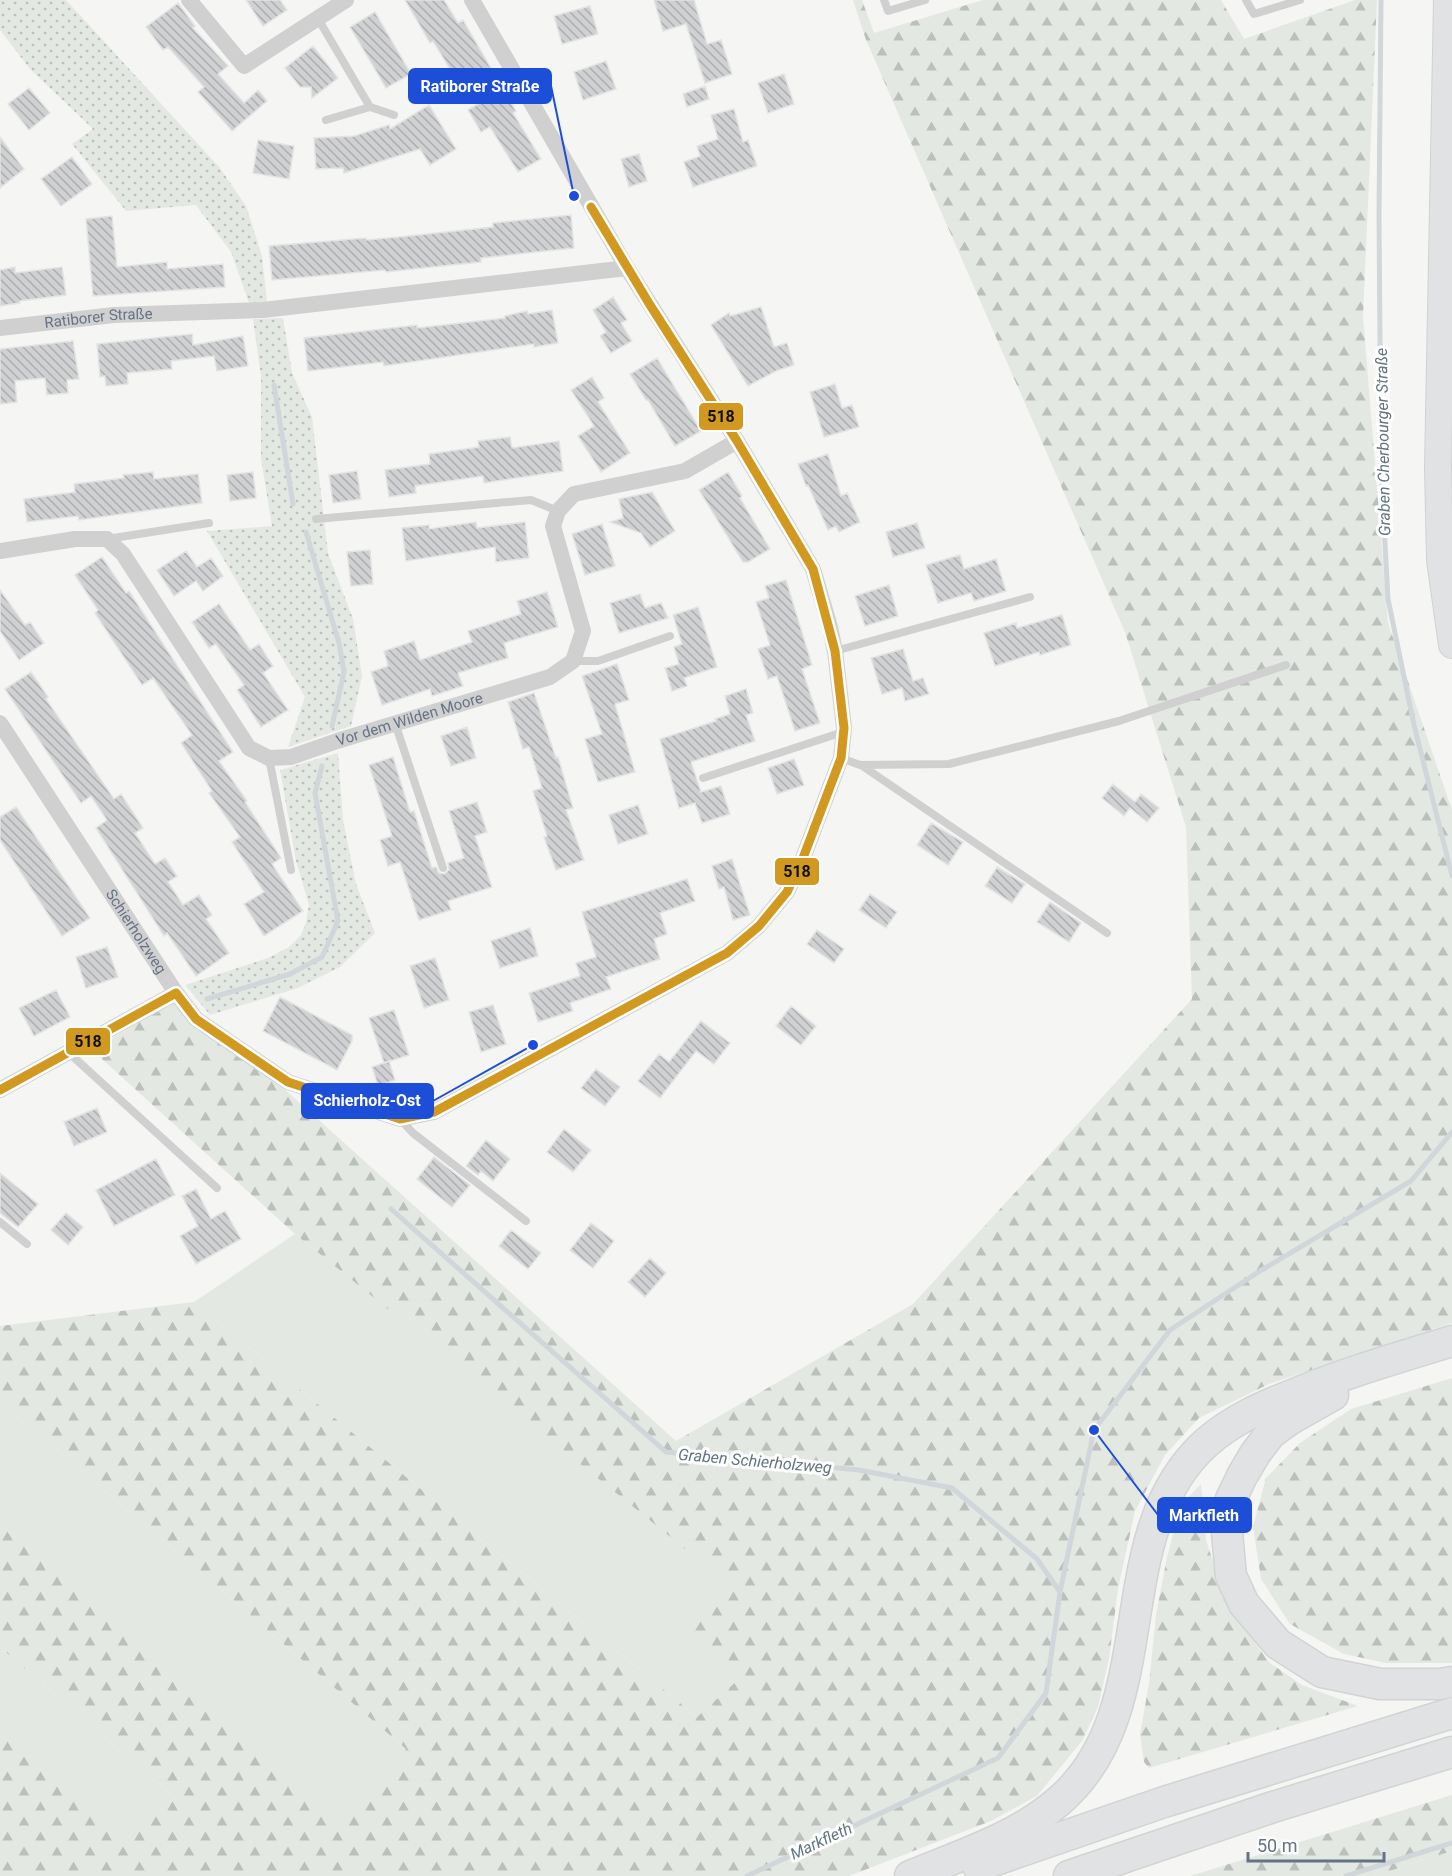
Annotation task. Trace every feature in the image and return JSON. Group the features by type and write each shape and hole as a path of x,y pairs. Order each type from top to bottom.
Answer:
{"highway":[{"path":"910,1876 1030,1823 1061,1800 1081,1778 1098,1752 1113,1720 1126,1665 1148,1546 1158,1516 1170,1489 1206,1444 1230,1425 1257,1409 1336,1377 1452,1341"},
{"path":"1452,1357 1328,1396 1289,1420 1270,1434 1255,1454 1231,1499 1226,1522 1231,1576 1244,1604 1278,1644 1322,1672 1380,1684 1452,1682"},
{"path":"952,1876 1164,1802 1368,1737 1452,1713"},
{"path":"1069,1876 1273,1807 1452,1752"}],"main road":[{"path":"1447,0 1438,467 1440,560 1452,645"},
{"path":"1443,258 1452,202"}],"street":[{"path":"189,0 244,66 346,0"},
{"name":"Schierholzweg","path":"0,723 176,993 196,1018 288,1082 400,1119 434,1112 727,953 759,926 786,892 803,858 841,758 843,732 835,651 813,569 737,441 627,268 472,0"},
{"name":"Ratiborer Straße","path":"0,328 114,315 263,310 627,268"},
{"path":"573,661 584,631 553,526 558,511 574,494 685,471 737,441"},
{"path":"0,551 75,539 107,539 123,554 249,748 268,758"},
{"name":"Vor dem Wilden Moore","path":"268,758 291,757 550,677 573,661"},
{"path":"0,1090 176,993"}],"lane":[{"path":"884,0 888,11 925,0"},
{"path":"1246,0 1254,14 1300,0"},
{"path":"317,17 370,107"},
{"path":"326,120 370,107 394,115"},
{"path":"316,519 531,500 558,511"},
{"path":"107,539 209,523"},
{"path":"835,651 1030,597"},
{"path":"573,661 598,661 670,636"},
{"path":"860,765 949,764 1119,721 1286,665"},
{"path":"396,723 443,868"},
{"path":"703,778 843,732"},
{"path":"268,758 291,870"},
{"path":"841,758 860,765 1107,933"},
{"path":"69,1053 217,1188"},
{"path":"400,1119 413,1133 526,1221"},
{"path":"0,1222 27,1244"}],"green space":[{"path":"0,0 66,0 220,168 246,206 262,256 267,302 249,303 231,252 196,205 126,211 72,144 93,129 30,69 0,30"},
{"path":"853,0 862,0 874,33 983,0 1221,0 1244,39 1355,0 1377,0 1363,316 1388,623 1452,810 1452,1323 1269,1384 1199,1418 1165,1455 1135,1511 1118,1589 1109,1659 1098,1707 1082,1741 1037,1796 991,1821 849,1876 0,1876 0,1726 126,1836 175,1798 0,1647 0,1524 344,1821 406,1749 34,1430 0,1404 0,1326 194,1302 697,1717 739,1679 682,1627 735,1589 295,1234 92,1050 176,1001 282,1087 676,1441 913,1304 1192,999 1186,827 1125,632 866,40"},
{"path":"283,318 292,373 312,417 328,553 353,619 362,676 351,726 288,747 305,697 207,531 272,526 261,459 261,376 253,319"},
{"path":"338,753 343,820 356,884 375,933 340,967 298,988 210,1015 185,985 268,958 289,947 301,935 309,905 296,861 280,770"},
{"path":"295,1234 736,1589 740,1679 697,1717 194,1302"},
{"path":"1452,1378 1452,1663 1386,1663 1344,1654 1290,1624 1261,1579 1253,1527 1266,1478 1300,1443 1351,1409"},
{"path":"0,1404 34,1430 406,1749 344,1822 0,1524"},
{"path":"1201,1484 1206,1540 1220,1583 1240,1623 1270,1663 1302,1685 1358,1706 1149,1768 1144,1762 1140,1735 1149,1683 1156,1615 1167,1557 1181,1505"},
{"path":"0,1647 175,1798 126,1837 0,1726"},
{"path":"1452,1795 1452,1851 1374,1876 1190,1876"},
{"path":"1452,1851 1452,1876 1374,1876"}],"building":[{"path":"246,0 280,0 287,10 263,26"},
{"path":"405,0 444,0 458,23 463,20 516,111 513,113 541,159 518,172 490,127 481,132 468,110 480,103 460,70 453,74 433,41 430,43"},
{"path":"654,0 694,0 707,44 721,40 732,74 705,83 686,24 663,31"},
{"path":"178,3 195,26 193,28 228,66 218,74 244,103 258,90 267,101 232,131 198,92 204,87 168,47 163,50 146,27"},
{"path":"590,6 598,34 562,44 554,16"},
{"path":"375,12 411,74 386,88 350,27"},
{"path":"313,46 338,78 312,98 311,87 300,87 285,68"},
{"path":"606,61 616,89 583,100 574,72"},
{"path":"784,74 794,104 768,113 758,83"},
{"path":"705,86 709,99 687,107 683,94"},
{"path":"29,88 50,113 29,130 8,104"},
{"path":"429,105 456,149 430,165 420,149 344,173 343,168 316,169 314,138 354,136 389,125 390,129"},
{"path":"734,109 743,142 748,140 757,166 693,187 684,162 700,156 697,146 718,139 711,115"},
{"path":"0,137 24,169 0,188"},
{"path":"258,140 294,146 289,179 253,173"},
{"path":"639,154 647,181 629,187 621,159"},
{"path":"72,157 92,184 61,206 41,179"},
{"path":"571,215 574,248 481,258 481,262 386,272 385,270 272,280 269,246 399,237 493,227 493,223"},
{"path":"112,216 117,267 167,262 167,269 223,264 225,287 93,296 86,219"},
{"path":"15,267 15,273 62,267 66,295 0,306 0,270"},
{"path":"613,297 627,320 621,323 632,341 611,353 600,336 606,332 593,310"},
{"path":"761,307 774,347 787,343 794,365 776,371 748,386 711,325 729,313 730,316"},
{"path":"552,310 558,343 534,347 534,344 384,366 383,362 308,371 304,338 417,325 417,328 505,318 505,316 527,311 528,314"},
{"path":"192,334 193,345 243,336 248,366 217,371 214,356 171,361 172,369 127,373 128,384 106,386 105,376 100,377 97,344"},
{"path":"73,341 79,379 67,380 68,393 47,395 45,378 15,381 17,402 0,404 0,349"},
{"path":"657,358 701,431 675,446 630,374"},
{"path":"592,377 604,398 598,402 630,453 601,472 578,436 594,426 571,390"},
{"path":"835,384 842,408 852,405 859,427 824,437 810,392"},
{"path":"510,437 512,448 559,441 563,471 484,483 483,476 415,486 416,493 389,497 385,470 430,464 429,454 479,447 478,441"},
{"path":"828,454 841,496 847,493 860,522 839,532 836,526 828,530 808,485 806,486 798,464"},
{"path":"357,471 361,499 333,503 329,475"},
{"path":"153,472 154,479 198,474 202,503 79,520 78,516 27,522 24,499 75,492 74,484"},
{"path":"253,472 256,498 230,501 227,475"},
{"path":"728,472 742,496 740,498 770,549 748,562 743,562 699,490"},
{"path":"652,492 675,531 650,547 641,533 610,522 623,518 619,499"},
{"path":"476,522 477,528 525,522 529,558 496,562 495,547 406,561 402,528 429,525 429,529"},
{"path":"917,523 925,548 893,557 886,532"},
{"path":"602,524 615,566 585,575 572,534"},
{"path":"370,550 373,584 351,586 347,552"},
{"path":"186,551 197,567 211,558 223,576 203,591 196,581 174,596 157,570"},
{"path":"960,555 964,569 996,559 1006,591 974,601 971,593 938,603 926,565"},
{"path":"102,557 126,593 129,591 233,752 219,761 247,801 245,802 281,858 272,864 303,911 264,936 244,904 264,892 232,842 240,837 209,793 212,791 181,743 192,735 153,678 142,685 95,613 98,610 75,575"},
{"path":"786,580 812,665 802,669 820,723 795,731 777,676 768,679 758,649 770,645 756,602 769,598 765,586"},
{"path":"889,585 898,616 865,626 855,596"},
{"path":"0,590 25,625 30,622 44,643 19,660 0,631"},
{"path":"547,592 558,627 504,643 508,658 458,673 463,686 432,696 430,689 382,705 371,672 388,666 384,651 414,641 420,660 472,642 468,631 521,614 517,601"},
{"path":"640,594 645,608 661,603 668,618 619,633 610,603"},
{"path":"219,604 250,650 259,644 273,666 263,673 288,710 261,727 237,690 244,685 216,644 209,648 192,622"},
{"path":"698,607 717,667 684,678 687,686 672,691 665,668 679,664 674,647 682,644 673,615"},
{"path":"1062,615 1071,645 995,666 984,633 1016,623 1017,628"},
{"path":"903,649 913,681 923,678 929,694 905,701 902,688 882,694 871,658"},
{"path":"617,664 629,700 615,704 635,772 598,782 585,739 602,734 582,676"},
{"path":"31,672 48,697 46,699 114,799 121,794 143,828 135,833 155,864 165,858 177,876 168,882 183,905 199,895 212,915 206,919 229,953 196,976 167,933 164,936 96,828 107,820 91,796 81,803 5,689"},
{"path":"746,689 753,713 746,715 755,741 691,762 701,792 721,786 730,814 702,823 695,803 679,808 660,739 716,721 715,719 730,714 725,696"},
{"path":"534,693 556,758 558,757 573,808 566,810 584,860 556,870 544,837 547,836 533,791 542,788 529,747 523,749 508,702"},
{"path":"467,727 476,758 451,766 441,736"},
{"path":"393,757 410,812 414,811 432,868 436,867 439,873 444,874 449,870 448,863 464,858 449,811 477,802 487,832 475,836 492,887 448,901 451,910 419,920 400,862 388,866 380,840 392,836 369,765"},
{"path":"794,759 804,785 777,794 768,768"},
{"path":"1113,784 1135,802 1141,794 1159,808 1147,822 1130,808 1124,816 1102,798"},
{"path":"638,805 648,834 618,844 609,815"},
{"path":"16,807 90,918 62,936 0,840 0,817"},
{"path":"931,823 963,842 948,865 917,845"},
{"path":"732,859 750,915 733,920 724,887 719,889 712,866"},
{"path":"997,867 1025,884 1012,903 985,886"},
{"path":"687,879 695,901 660,913 667,934 654,939 660,959 606,977 611,989 570,1003 573,1011 538,1022 529,993 580,976 576,963 596,957 582,912"},
{"path":"870,894 897,912 886,928 859,910"},
{"path":"1050,902 1081,923 1069,942 1037,922"},
{"path":"530,928 538,956 500,968 491,941"},
{"path":"817,930 844,949 834,963 807,944"},
{"path":"107,947 118,977 86,988 76,957"},
{"path":"435,958 449,1000 424,1008 410,966"},
{"path":"56,990 70,1017 34,1036 19,1008"},
{"path":"280,997 352,1035 352,1041 337,1070 263,1031"},
{"path":"493,1005 506,1044 481,1052 469,1012"},
{"path":"791,1006 816,1026 801,1045 776,1026"},
{"path":"394,1010 409,1055 384,1063 369,1018"},
{"path":"701,1021 730,1043 714,1064 696,1051 660,1098 638,1081 659,1054 669,1062"},
{"path":"389,1061 395,1080 378,1086 372,1067"},
{"path":"596,1069 620,1087 605,1106 581,1088"},
{"path":"97,1108 107,1132 74,1146 64,1122"},
{"path":"564,1129 591,1150 573,1172 547,1152"},
{"path":"486,1140 510,1159 493,1181 481,1171 478,1175 466,1166"},
{"path":"434,1157 470,1185 452,1207 417,1179"},
{"path":"156,1159 175,1195 114,1226 96,1190"},
{"path":"0,1173 38,1204 18,1227 0,1213"},
{"path":"196,1189 211,1219 225,1211 241,1239 196,1264 180,1236 198,1226 182,1196"},
{"path":"66,1213 83,1227 68,1245 51,1230"},
{"path":"591,1223 614,1241 593,1268 570,1250"},
{"path":"511,1230 541,1253 528,1269 499,1246"},
{"path":"650,1258 666,1273 645,1297 628,1282"}],"waterway":[{"name":"Graben Cherbourger Straße","path":"1381,0 1379,215 1381,470 1388,599 1414,725 1452,876"},
{"name":"Graben Schierholzweg","path":"274,385 293,504"},
{"name":"Graben Schierholzweg","path":"306,532 339,643 344,672 332,726"},
{"name":"Graben Schierholzweg","path":"207,999 290,974 322,957 338,921 315,793 322,766"},
{"name":"Markfleth","path":"747,1876 998,1758 1046,1693 1060,1592 1094,1430 1170,1330 1260,1271 1411,1181 1452,1132"},
{"name":"Graben Schierholzweg","path":"391,1209 666,1452 859,1470 952,1488 1037,1559 1060,1592"},
{"path":"1346,1876 1452,1843"}],"transit line":[{"name":"518","path":"176,993 196,1019 288,1082 400,1119 434,1112 727,953 759,926 787,892 803,858 841,758 844,728 835,651 813,569 737,441 650,305 591,207"},
{"name":"518","path":"0,1090 176,993"}],"place":[{"name":"Ratiborer Straße","path":"574,196"},
{"name":"Schierholz-Ost","path":"533,1045"},
{"name":"Markfleth","path":"1094,1430"}]}
